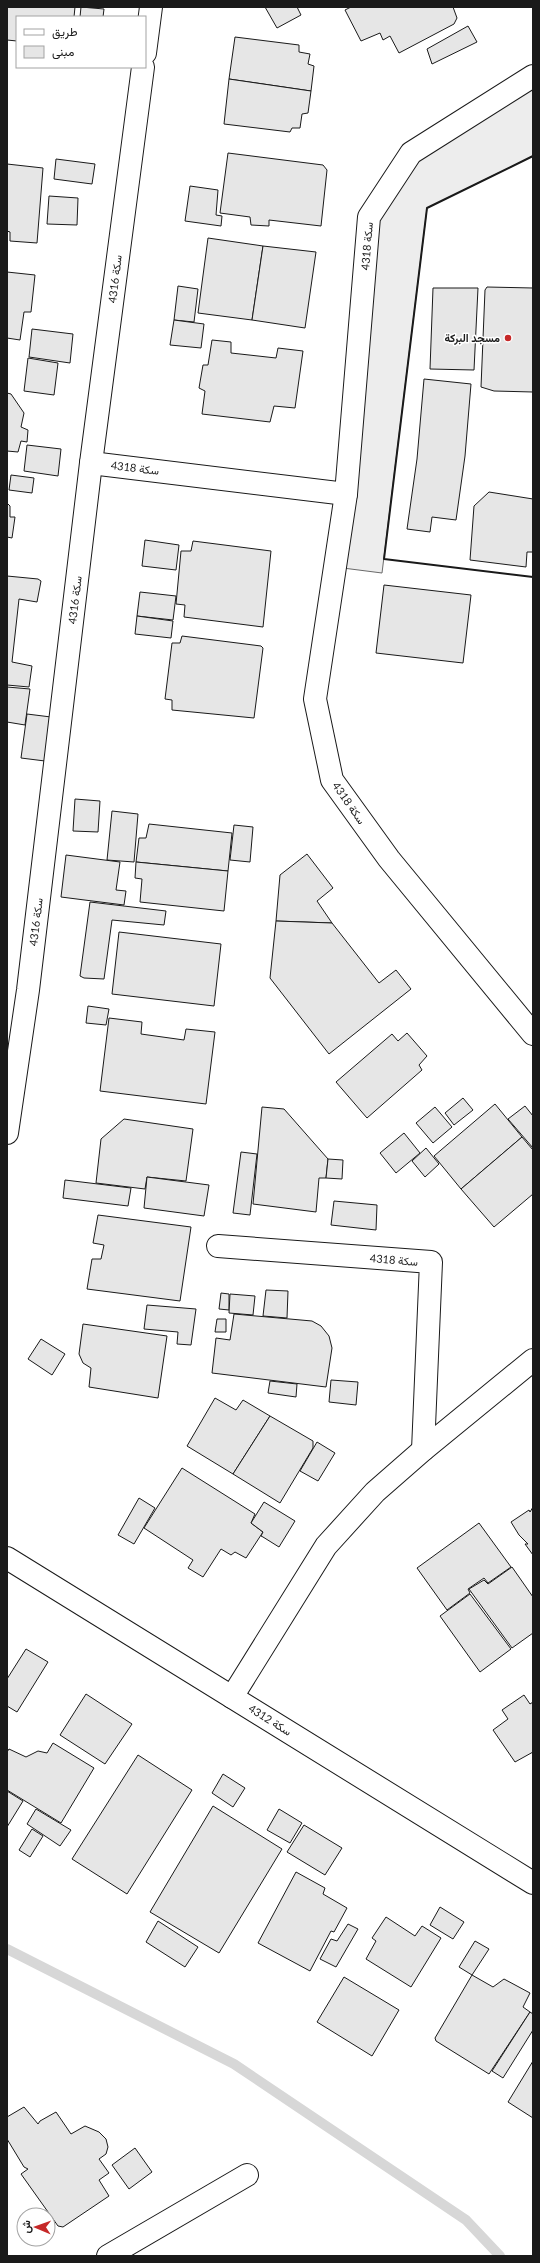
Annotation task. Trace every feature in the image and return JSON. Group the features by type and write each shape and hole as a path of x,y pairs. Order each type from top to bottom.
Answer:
{"street":[{"path":"146,45 151,7"},
{"name":"سكة 4316","path":"7,1133 29,982 92,463 143,68"},
{"name":"سكة 4318","path":"533,76 411,153 369,217 346,494 315,699 332,780 389,859 533,1034"},
{"name":"سكة 4318","path":"92,463 346,494"},
{"name":"سكة 4318","path":"218,1246 431,1262 423,1450"},
{"path":"232,1697 326,1546 375,1492 423,1450 533,1360"},
{"name":"سكة 4312","path":"7,1558 533,1883"},
{"path":"108,2256 247,2175"}],"shaded area":[{"path":"533,76 533,156 427,208 382,573 335,567 369,217 411,153"}],"building":[{"path":"7,7 75,7 74,16 16,16 16,41 7,40"},
{"path":"81,7 104,9 103,16 80,16"},
{"path":"265,7 297,7 301,15 277,28"},
{"path":"351,7 453,7 457,18 454,24 399,53 390,36 383,40 380,33 361,41 345,10"},
{"path":"468,26 477,42 432,64 427,49"},
{"path":"235,37 299,45 299,52 310,54 308,64 314,66 311,91 229,79"},
{"path":"229,79 311,91 308,113 302,114 300,128 292,128 290,132 224,124"},
{"path":"228,153 323,165 327,170 321,226 269,220 269,226 251,225 250,217 220,213"},
{"path":"56,159 95,164 92,184 54,179"},
{"path":"7,164 43,168 37,243 10,241 10,232 7,231"},
{"path":"190,186 218,190 216,215 222,216 221,226 185,221"},
{"path":"49,196 78,198 77,225 47,224"},
{"path":"208,238 263,246 252,320 198,313"},
{"path":"263,246 316,252 305,328 252,320"},
{"path":"7,272 35,275 31,312 24,312 20,340 7,338"},
{"path":"178,286 198,289 194,322 174,320"},
{"name":"مسجد البركة","path":"487,287 533,288 533,392 494,391 481,387 485,290"},
{"path":"433,288 478,288 474,370 430,369"},
{"path":"174,320 204,324 201,348 170,345"},
{"path":"32,329 73,334 70,363 29,357"},
{"path":"212,340 231,342 231,353 276,358 278,348 303,351 295,408 274,406 270,422 202,414 205,391 199,388 203,365 208,365"},
{"path":"28,358 58,363 54,395 24,391"},
{"path":"424,379 471,384 465,456 456,520 432,517 430,532 407,529 417,459"},
{"path":"7,393 11,394 24,413 21,427 28,430 27,442 21,441 18,452 7,451"},
{"path":"27,445 61,449 58,476 24,471"},
{"path":"11,475 34,478 32,493 9,490"},
{"path":"489,492 533,499 533,552 527,552 526,567 470,560 474,506"},
{"path":"7,503 10,506 10,517 15,517 12,538 7,537"},
{"path":"145,540 179,545 176,570 142,566"},
{"path":"193,541 271,551 263,627 184,617 185,605 176,604 181,551 191,551"},
{"path":"7,576 38,579 41,581 37,602 19,599 12,662 32,666 29,687 7,685"},
{"path":"384,585 471,595 463,663 376,653"},
{"path":"140,592 176,596 173,620 137,616"},
{"path":"137,616 173,621 171,638 135,634"},
{"path":"182,636 261,646 263,648 254,718 172,710 172,700 165,699 172,643 180,643"},
{"path":"7,687 30,689 25,725 7,722"},
{"path":"27,714 51,717 45,761 21,758"},
{"path":"75,799 100,801 98,832 73,831"},
{"path":"112,811 138,814 134,862 107,860"},
{"path":"149,824 232,833 228,871 136,862 139,838 146,838"},
{"path":"234,825 253,827 250,862 230,860"},
{"path":"307,854 333,888 317,901 332,923 276,921 280,875"},
{"path":"66,855 120,862 116,890 126,891 124,905 61,897"},
{"path":"136,862 228,871 224,911 140,902 142,879 135,878"},
{"path":"90,902 166,911 164,925 112,920 104,979 84,978 80,976"},
{"path":"276,921 332,923 379,983 396,970 411,989 329,1054 270,978"},
{"path":"119,932 221,944 214,1006 112,994"},
{"path":"88,1006 109,1009 106,1025 86,1023"},
{"path":"109,1018 142,1022 141,1034 184,1040 186,1029 215,1032 206,1104 100,1091"},
{"path":"407,1033 427,1056 419,1065 422,1070 367,1118 336,1082 392,1034 398,1041"},
{"path":"463,1098 473,1110 454,1125 445,1113"},
{"path":"495,1104 522,1137 461,1189 434,1156"},
{"path":"525,1106 533,1116 533,1148 508,1119"},
{"path":"262,1107 284,1109 328,1159 326,1178 319,1178 316,1212 253,1204"},
{"path":"435,1107 452,1127 433,1143 416,1123"},
{"path":"124,1119 193,1129 186,1181 147,1177 145,1189 96,1183 101,1139"},
{"path":"404,1133 420,1153 396,1173 380,1153"},
{"path":"522,1137 533,1150 533,1194 494,1227 461,1189"},
{"path":"426,1148 439,1164 425,1177 412,1161"},
{"path":"241,1152 257,1154 250,1215 233,1213"},
{"path":"328,1159 343,1160 342,1179 326,1178"},
{"path":"147,1177 209,1185 204,1216 144,1208"},
{"path":"65,1180 131,1188 128,1206 63,1198"},
{"path":"334,1201 377,1205 376,1230 331,1225"},
{"path":"98,1215 191,1227 180,1301 87,1289 92,1259 101,1259 104,1245 93,1243"},
{"path":"266,1290 288,1291 287,1318 263,1316"},
{"path":"221,1293 229,1294 229,1310 219,1309"},
{"path":"230,1294 255,1296 253,1315 229,1313"},
{"path":"147,1305 196,1309 191,1345 177,1344 178,1332 144,1329"},
{"path":"234,1314 312,1321 321,1326 329,1336 332,1348 326,1387 212,1373 216,1338 230,1340"},
{"path":"217,1319 226,1319 226,1332 215,1332"},
{"path":"83,1324 167,1336 158,1398 89,1387 91,1368 83,1363 79,1354"},
{"path":"41,1339 65,1354 52,1375 28,1359"},
{"path":"331,1380 358,1382 356,1405 329,1402"},
{"path":"270,1381 297,1384 296,1397 268,1393"},
{"path":"215,1398 236,1410 243,1400 270,1416 233,1474 187,1446"},
{"path":"270,1416 313,1441 313,1448 280,1503 233,1474"},
{"path":"317,1442 335,1453 318,1481 300,1471"},
{"path":"182,1468 255,1514 251,1523 263,1532 246,1558 235,1552 231,1555 221,1549 203,1577 188,1568 193,1560 144,1528"},
{"path":"139,1498 155,1508 134,1544 118,1535"},
{"path":"264,1502 295,1521 279,1547 261,1536 263,1532 251,1523"},
{"path":"533,1507 533,1555 525,1544 528,1544 519,1535 511,1522 529,1510 530,1512"},
{"path":"479,1523 511,1567 488,1583 484,1578 468,1589 470,1593 447,1610 417,1568"},
{"path":"512,1567 533,1597 533,1633 512,1648 469,1589 484,1580 488,1584"},
{"path":"470,1594 511,1649 480,1672 440,1616"},
{"path":"26,1649 48,1662 17,1712 7,1706 7,1679"},
{"path":"86,1694 132,1724 105,1764 60,1735"},
{"path":"524,1695 530,1704 533,1702 533,1752 515,1762 493,1730 508,1719 502,1710"},
{"path":"53,1743 94,1768 61,1823 7,1790 7,1752 9,1749 26,1757 38,1751 47,1753"},
{"path":"138,1755 192,1790 127,1894 72,1859"},
{"path":"223,1774 245,1788 233,1807 212,1793"},
{"path":"7,1791 23,1801 7,1827"},
{"path":"213,1806 282,1849 219,1953 150,1912"},
{"path":"36,1809 71,1830 60,1846 27,1824"},
{"path":"279,1809 302,1823 290,1843 267,1830"},
{"path":"304,1825 342,1848 325,1875 287,1852"},
{"path":"32,1829 43,1836 30,1857 19,1850"},
{"path":"296,1872 325,1888 323,1894 347,1908 334,1932 331,1931 310,1971 258,1943"},
{"path":"440,1907 464,1922 453,1939 430,1925"},
{"path":"386,1917 415,1936 422,1926 441,1938 411,1987 366,1959 376,1941 372,1938"},
{"path":"158,1921 198,1947 185,1967 146,1942"},
{"path":"348,1924 358,1929 336,1967 320,1959 331,1939 337,1941"},
{"path":"475,1941 489,1949 472,1975 459,1967"},
{"path":"472,1975 493,1987 504,1979 530,1993 523,2007 530,2012 489,2074 436,2041 435,2038"},
{"path":"344,1977 399,2010 372,2056 317,2022"},
{"path":"530,2012 533,2014 533,2030 503,2078 492,2071"},
{"path":"533,2061 533,2118 508,2102"},
{"path":"24,2107 38,2124 40,2121 56,2112 71,2134 85,2126 99,2132 106,2139 108,2147 106,2154 99,2159 109,2173 99,2180 109,2196 63,2227 58,2226 56,2223 56,2207 44,2207 21,2174 28,2169 24,2167 7,2139 7,2117"},
{"path":"135,2148 152,2172 129,2189 112,2165"}],"waterway":[{"path":"7,1949 234,2064 466,2220 500,2256"}],"wall":[{"path":"533,156 427,208 384,559 533,577"}],"place":[{"name":"مسجد البركة","path":"508,338"}]}
